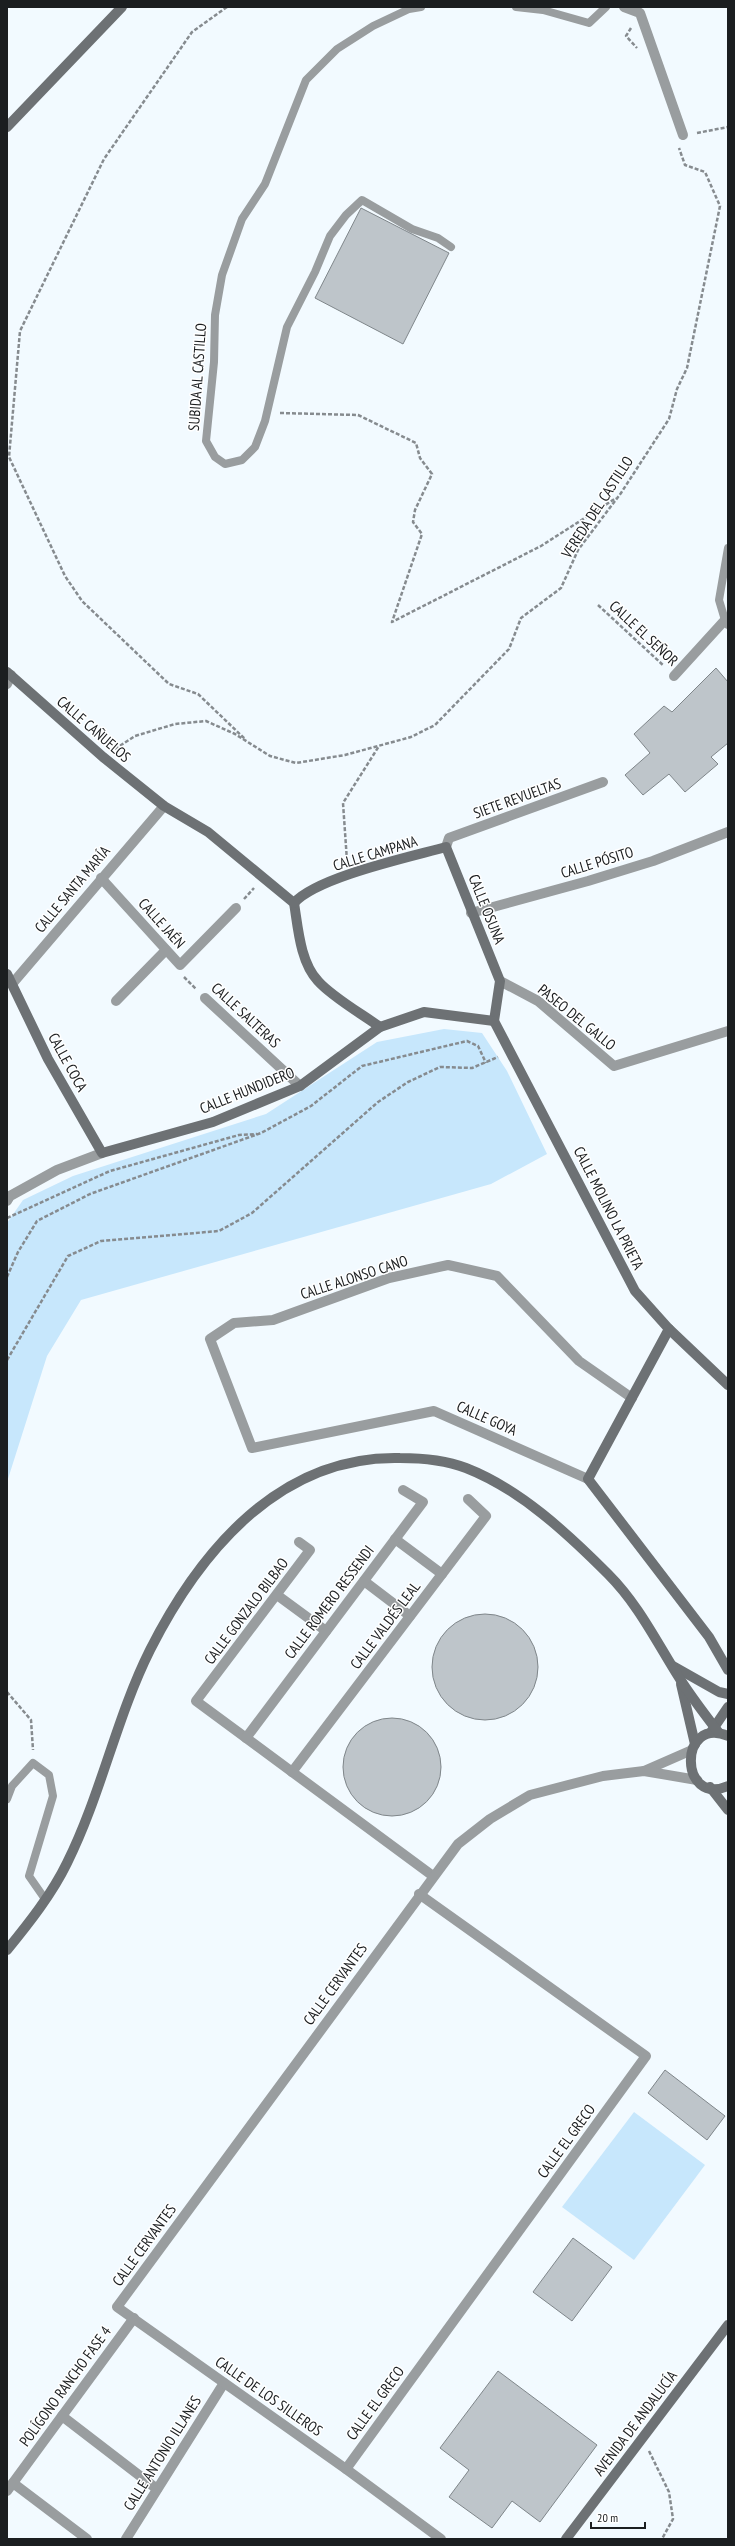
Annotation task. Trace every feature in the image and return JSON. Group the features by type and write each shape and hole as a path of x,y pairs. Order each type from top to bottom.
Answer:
{"street":[{"path":"7,127 122,7"},
{"path":"624,7 640,13 680,139"},
{"path":"674,676 727,622"},
{"name":"CALLE CAÑUELOS","path":"8,677 102,757 164,806"},
{"name":"SIETE REVUELTAS","path":"446,847 449,838 603,782"},
{"path":"164,806 208,832 294,903 299,937 307,961 318,981 380,1027"},
{"name":"CALLE SANTA MARÍA","path":"12,984 164,806"},
{"name":"CALLE PÓSITO","path":"471,913 588,882 653,861 728,832"},
{"name":"CALLE CAMPANA","path":"294,903 300,896 349,874 446,847"},
{"name":"CALLE OSUNA","path":"446,847 471,913 500,981"},
{"name":"CALLE JAÉN","path":"101,878 180,965 236,908"},
{"path":"116,1001 166,950"},
{"path":"7,974 12,984"},
{"path":"494,1021 500,981"},
{"name":"PASEO DEL GALLO","path":"500,981 538,1001 614,1066 728,1031"},
{"name":"CALLE COCA","path":"12,984 48,1059 102,1153"},
{"name":"CALLE SALTERAS","path":"205,998 300,1086"},
{"name":"CALLE HUNDIDERO","path":"8,1197 57,1170 102,1153 213,1122 300,1086 380,1027 424,1012 494,1021"},
{"name":"CALLE MOLINO LA PRIETA","path":"494,1021 635,1291 669,1329 728,1385"},
{"name":"CALLE ALONSO CANO","path":"210,1339 234,1323 272,1320 389,1278 448,1265 497,1276 579,1361 632,1398"},
{"path":"588,1479 669,1329"},
{"name":"CALLE GOYA","path":"210,1339 252,1448 434,1411 588,1479 709,1637 728,1670"},
{"path":"7,1950 45,1899 70,1857 89,1813 131,1695 149,1652 172,1609 201,1567 228,1536 258,1508 291,1484 323,1469 352,1461 387,1457 421,1458 465,1468 492,1480 521,1498 563,1531 610,1576 648,1623 680,1678 718,1733"},
{"name":"CALLE ROMERO RESSENDI","path":"246,1738 423,1502 403,1490"},
{"name":"CALLE VALDÉS LEAL","path":"292,1772 486,1516 468,1499"},
{"path":"395,1539 442,1574"},
{"name":"CALLE GONZALO BILBAO","path":"246,1738 196,1701 310,1550 299,1542"},
{"path":"364,1581 410,1616"},
{"path":"277,1595 326,1631"},
{"path":"672,1665 719,1692 728,1694"},
{"path":"680,1678 693,1747 690,1765 697,1780 710,1787 728,1810"},
{"path":"693,1747 718,1733 728,1707"},
{"path":"246,1738 433,1876"},
{"name":"CALLE CERVANTES","path":"644,1771 693,1747"},
{"name":"CALLE CERVANTES","path":"117,2307 458,1844 490,1819 530,1795 603,1776 644,1771 697,1780"},
{"path":"710,1787 728,1786"},
{"name":"CALLE EL GRECO","path":"346,2469 646,2056 420,1894"},
{"name":"CALLE DE LOS SILLEROS","path":"117,2307 346,2469 441,2539"},
{"name":"POLÍGONO RANCHO FASE 4","path":"7,2491 134,2318"},
{"name":"AVENIDA DE ANDALUCÍA","path":"566,2539 728,2325"},
{"name":"CALLE ANTONIO ILLANES","path":"126,2539 224,2383"},
{"path":"62,2416 157,2489"},
{"path":"13,2483 87,2539"}],"lane":[{"name":"SUBIDA AL CASTILLO","path":"421,7 409,9 373,26 337,49 306,80 265,184 242,219 222,275 215,315 214,362 206,441 215,457 225,464 242,460 255,447 266,413 287,327 315,272 330,236 346,215 362,200 412,229 438,238 451,247"},
{"path":"516,7 543,10 589,23 606,7"},
{"path":"727,622 719,600 728,548"},
{"path":"7,1799 12,1786 33,1763 49,1775 53,1796 29,1876 45,1899"}],"path":[{"path":"227,7 192,32 104,159 20,332 9,456 65,576 82,601 169,684 198,694 249,743"},
{"path":"640,13 626,36 641,53"},
{"path":"680,139 728,127"},
{"name":"VEREDA DEL CASTILLO","path":"102,757 135,736 176,724 206,721 249,743 270,756 296,763 345,755 410,737 435,725 487,673 509,649 521,618 561,588 578,550 618,497 669,419 677,389 687,368 720,206 705,172 685,164 680,139"},
{"path":"266,413 358,415 416,443 420,458 432,474 415,510 413,522 422,534 392,622 541,546 618,497"},
{"name":"CALLE EL SEÑOR","path":"598,605 674,676"},
{"path":"349,874 344,844 343,803 379,746"},
{"path":"236,908 264,878"},
{"name":"CALLE SALTERAS","path":"180,965 176,969 205,998"},
{"path":"7,1277 18,1252 37,1221 90,1194 261,1133 311,1106 362,1066 466,1041 478,1046 486,1063"},
{"path":"7,1360 68,1256 101,1241 220,1231 252,1213 378,1102 408,1082 440,1067 472,1068 486,1063 510,1050"},
{"path":"7,1218 110,1172 240,1135 261,1133"},
{"path":"7,1692 31,1720 33,1763"},
{"path":"642,2438 669,2492 673,2520 662,2539"}],"shaded area":[{"path":"444,1029 482,1033 507,1071 547,1154 491,1184 81,1300 47,1356 7,1482 7,1223 23,1200 73,1176 266,1114 377,1042"},
{"path":"634,2112 705,2165 634,2260 562,2207"}],"building":[{"path":"361,208 449,253 403,344 315,298"},
{"path":"716,668 728,682 728,743 711,757 718,764 685,792 669,774 643,795 625,775 650,753 634,734 664,706 672,712"},
{"path":"485,1614 505,1618 523,1629 534,1647 538,1667 534,1687 523,1705 505,1716 485,1720 465,1716 447,1705 436,1687 432,1667 436,1647 447,1629 465,1618"},
{"path":"392,1718 411,1722 426,1733 437,1748 441,1767 437,1786 426,1801 411,1812 392,1816 373,1812 358,1801 347,1786 343,1767 347,1748 358,1733 373,1722"},
{"path":"665,2070 725,2116 707,2140 648,2093"},
{"path":"573,2238 612,2267 572,2321 533,2292"},
{"path":"498,2371 597,2445 540,2522 512,2501 492,2528 449,2497 469,2470 440,2448"}]}
